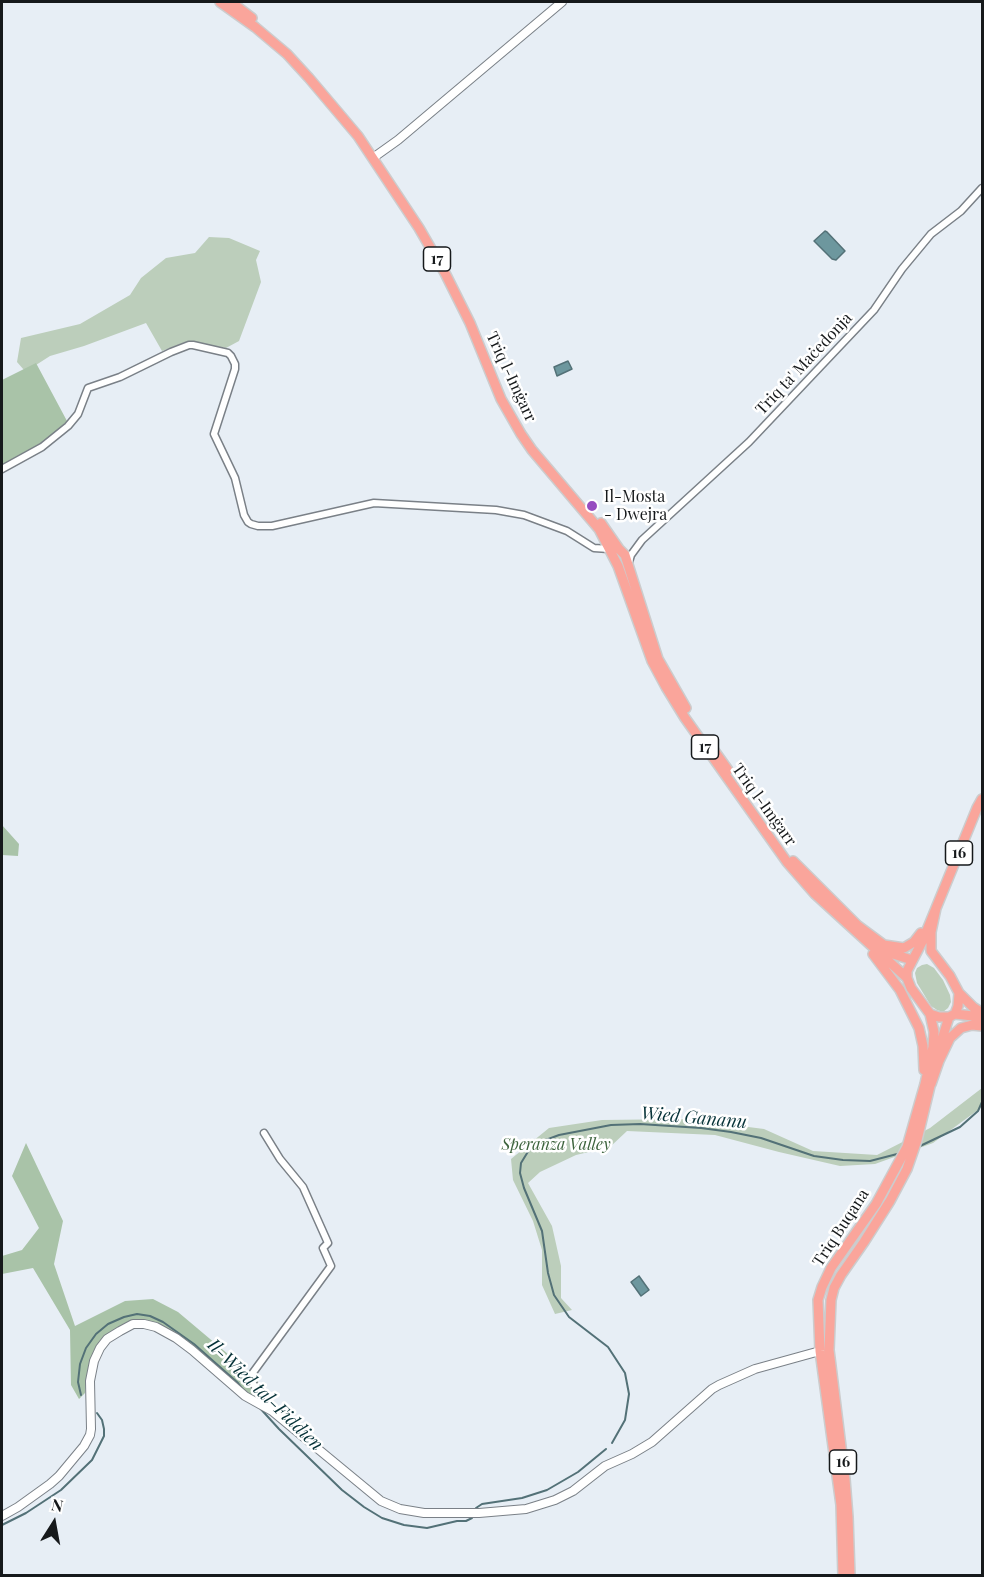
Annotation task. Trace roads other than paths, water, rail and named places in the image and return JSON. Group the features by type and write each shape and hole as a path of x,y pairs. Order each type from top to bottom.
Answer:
{"main road":[{"name":"Triq l-Imġarr","path":"220,2 287,54 358,136 413,219 445,273 470,322 501,399 521,434 599,529 625,582 652,661 672,698 714,762 787,862 815,894 907,978"},
{"name":"Triq l-Imġarr","path":"231,2 258,22 315,76 362,133 424,226 449,267 507,397 525,431 625,555 658,659 689,714 791,859 879,946 890,953 914,957"},
{"path":"619,549 616,554 628,578 625,582"},
{"name":"16","path":"930,1014 917,998 907,978 907,971 982,798"},
{"path":"815,894 872,952 900,990 910,1009 919,1028 924,1053 921,1099"},
{"path":"857,925 884,945 904,948 919,937 936,908"},
{"name":"16","path":"935,955 931,951 931,942 936,908"},
{"path":"914,957 923,953 935,955 959,993 982,1013"},
{"name":"16","path":"952,1016 958,1006 959,993"},
{"path":"930,1014 939,1017 982,1013"},
{"name":"Triq Buqana","path":"843,1575 842,1505 820,1351 818,1307 822,1287 831,1268 876,1204 907,1147 933,1047 934,1032 930,1014"},
{"name":"Triq Buqana","path":"850,1575 846,1489 829,1350 829,1310 834,1288 841,1275 890,1201 912,1158 939,1048 952,1016"},
{"path":"931,1084 950,1038 961,1028 972,1025 982,1026"}],"street":[{"path":"377,155 398,140 562,2"},
{"name":"Triq ta' Maċedonja","path":"628,563 642,540 749,442 874,310 902,269 931,234 961,211 982,188"},
{"path":"2,469 42,447 68,426 80,411 88,388 120,377 171,352 189,345 196,345 230,354 235,366 214,433 235,478 246,519 251,524 272,526 374,503 496,510 524,515 567,531 594,548 609,549"},
{"path":"619,549 635,549"},
{"path":"264,1133 280,1159 303,1187 328,1243 323,1248 331,1266 249,1378 268,1409"},
{"path":"2,1516 50,1484 84,1446 91,1429 90,1381 94,1361 103,1343 124,1328 138,1324 161,1330 192,1350 245,1396 268,1409 381,1501 393,1507 416,1512 479,1513 533,1507 555,1500 573,1491 601,1468 652,1442 712,1389 725,1381 755,1369 820,1351"}],"water":[{"path":"825,231 845,251 836,260 832,259 814,241"},
{"path":"568,361 572,369 557,376 554,367"},
{"path":"639,1276 649,1290 641,1296 631,1282"}],"waterway":[{"name":"Wied Gananu","path":"918,1147 960,1127 978,1111 982,1102"},
{"name":"Wied Gananu","path":"612,1443 625,1420 629,1394 625,1373 608,1347 569,1317 554,1295 548,1273 542,1231 520,1173 521,1163 529,1150 559,1135 611,1125 640,1124 731,1132 761,1138 814,1156 843,1160 870,1161 901,1153"},
{"name":"Il-Wied tal-Fiddien","path":"81,1395 78,1382 80,1364 86,1348 96,1334 108,1324 137,1314 150,1316 163,1322 194,1344 244,1391"},
{"name":"Il-Wied tal-Fiddien","path":"258,1406 342,1490 382,1518 404,1525 427,1528 472,1518"},
{"name":"Il-Wied tal-Fiddien","path":"2,1525 26,1513 61,1490 92,1460 104,1436 102,1420 97,1413"},
{"name":"Il-Wied tal-Fiddien","path":"476,1508 482,1504 522,1498 547,1490 578,1472 606,1449"}],"place":[{"name":"Il-Mosta - Dwejra","path":"592,506"}],"park label":[{"name":"Speranza Valley","path":"556,1145"}]}
